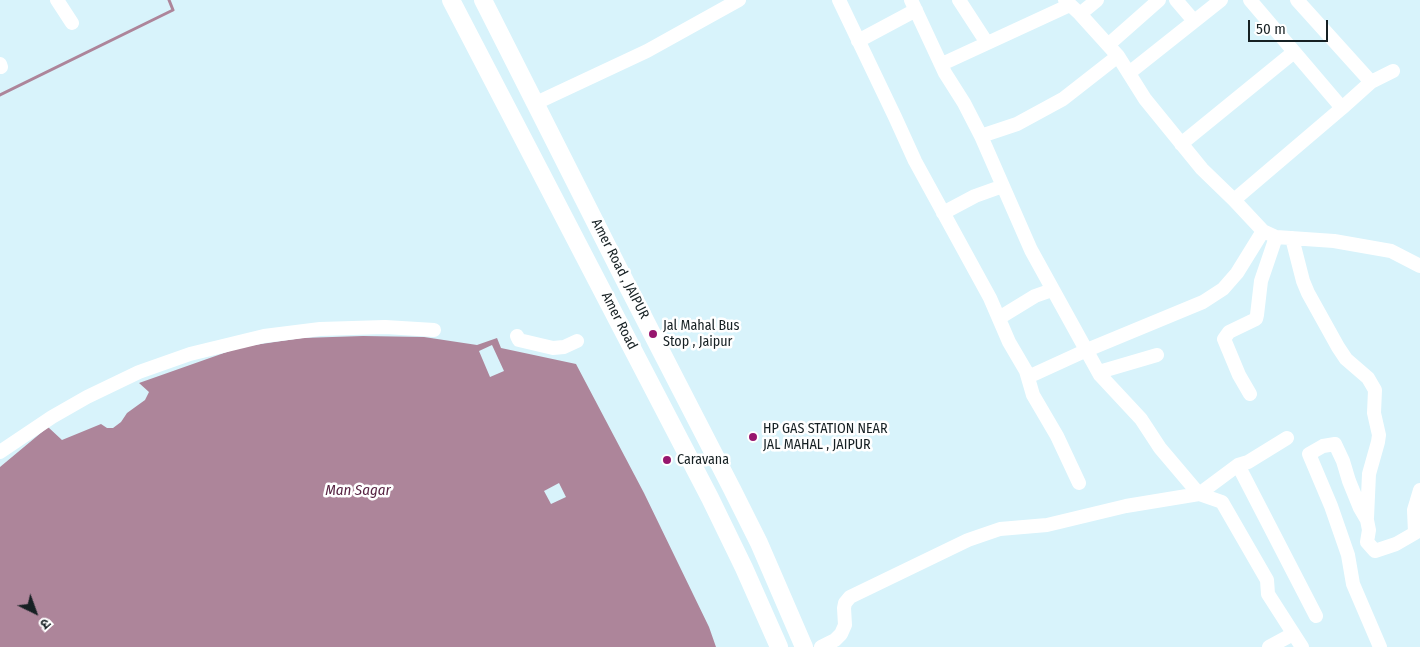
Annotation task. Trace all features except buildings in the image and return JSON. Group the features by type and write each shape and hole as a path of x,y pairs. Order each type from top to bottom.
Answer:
{"main road":[{"name":"Amer Road","path":"451,0 730,538 779,647"},
{"name":"Amer Road , JAIPUR","path":"483,0 759,542 804,647"},
{"path":"662,404 684,393"}],"street":[{"path":"57,0 72,23"},
{"path":"536,104 648,51 738,0"},
{"path":"839,0 896,117 914,161 990,298 1009,342 1026,371 1033,394 1057,436 1079,483"},
{"path":"958,0 987,43"},
{"path":"942,64 1071,6 1097,0"},
{"path":"1108,44 1159,0"},
{"path":"1176,0 1194,21"},
{"path":"1129,73 1220,0"},
{"path":"1250,0 1342,108"},
{"path":"1297,0 1371,82"},
{"path":"858,41 913,5 981,136 995,169 1002,180 1031,250 1099,372 1141,419 1160,448 1199,494 1222,502 1267,580 1268,594 1302,647"},
{"path":"1071,6 1118,56 1145,99 1202,169 1263,231 1276,237 1334,241 1391,251 1420,266"},
{"path":"1181,144 1294,52"},
{"path":"981,136 1017,124 1062,99 1118,56"},
{"path":"1234,200 1371,82 1393,71"},
{"path":"944,213 975,196 1003,186"},
{"path":"1028,377 1086,350 1203,302 1223,289 1237,273 1263,231"},
{"path":"1250,394 1239,375 1224,339 1229,332 1256,319 1260,281 1276,237"},
{"path":"1292,238 1308,293 1338,347 1346,358 1368,378 1375,390 1374,413 1379,435 1369,474 1366,520"},
{"path":"999,318 1035,296 1052,290"},
{"path":"0,452 44,422 87,397 139,372 190,354 264,336 320,328 385,327 434,330"},
{"path":"516,336 519,340 553,348 564,347 577,342"},
{"path":"1099,372 1157,356"},
{"path":"821,647 835,640 841,634 845,625 845,603 850,597 968,540 1000,529 1047,525 1126,506 1199,494 1238,465 1248,462 1288,438"},
{"path":"1380,647 1353,584 1348,555 1325,490 1309,454 1323,446 1335,444 1366,520 1369,530 1367,542 1375,551 1396,544 1415,533 1414,510 1420,490"},
{"path":"1238,465 1316,616"},
{"path":"1269,647 1293,634"}],"water":[{"name":"Man Sagar","path":"424,337 477,345 497,338 501,348 576,364 644,493 709,627 716,647 0,647 0,467 48,427 62,440 101,424 107,428 113,428 121,422 127,413 145,400 149,392 139,383 241,347 302,338","holes":["492,345 504,371 490,377 479,351","559,483 566,497 551,504 544,491"]}],"waterway":[{"path":"0,95 173,10 169,0"}],"place":[{"name":"Jal Mahal Bus Stop , Jaipur","path":"653,334"},
{"name":"HP GAS STATION NEAR JAL MAHAL , JAIPUR","path":"753,437"},
{"name":"Caravana","path":"667,460"}]}
